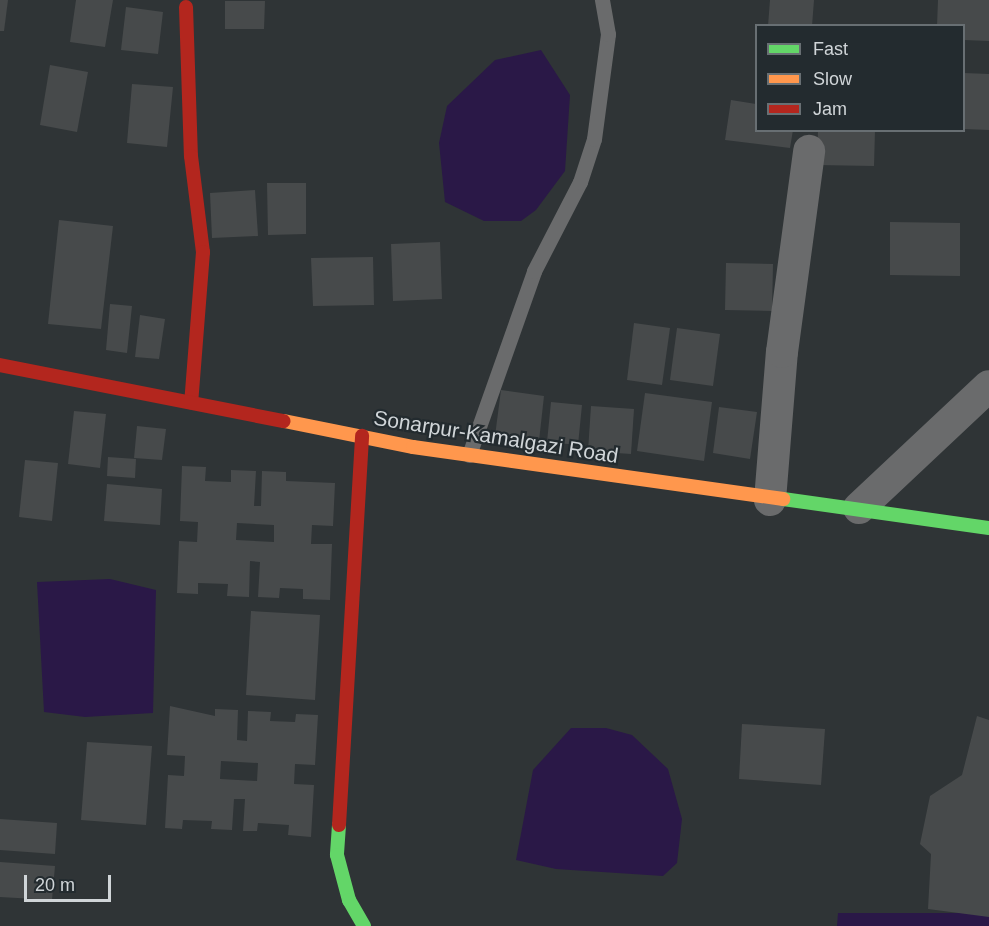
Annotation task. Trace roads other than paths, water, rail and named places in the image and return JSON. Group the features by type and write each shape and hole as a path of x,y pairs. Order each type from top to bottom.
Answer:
{"main road":[{"path":"186,7 191,156 203,252 191,403"},
{"name":"Sonarpur-Kamalgazi Road","path":"0,365 469,455 770,500 859,508 989,528"},
{"path":"362,436 337,855 349,900 364,926"}],"street":[{"path":"770,500 782,352 809,151"},
{"path":"859,508 989,386"}],"lane":[{"path":"469,455 534,271 580,182 594,139 608,34 602,0"}]}
